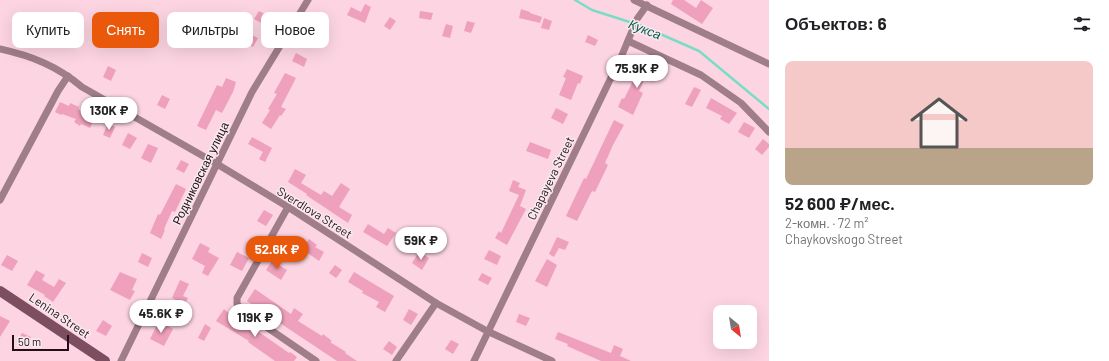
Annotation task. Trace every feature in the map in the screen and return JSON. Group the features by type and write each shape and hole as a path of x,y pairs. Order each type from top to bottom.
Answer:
{"street":[{"name":"Родниковская улица","path":"121,361 252,92 308,0"},
{"path":"634,0 769,64"},
{"name":"Chapayeva Street","path":"474,361 487,331 628,41 637,19 647,5"},
{"path":"628,41 701,75 742,103 769,132"},
{"name":"Sverdlova Street","path":"0,49 45,62 68,76 82,87 217,164 288,207 436,303 487,331 552,361"},
{"path":"0,200 58,91 68,76"},
{"path":"288,207 237,298 237,304 243,311 316,361"},
{"name":"Lenina Street","path":"0,291 105,361"},
{"path":"396,361 436,303"}],"building":[{"path":"673,0 684,0 696,8 701,0 713,8 702,24 671,4"},
{"path":"365,4 371,7 365,23 347,15 351,7 361,12"},
{"path":"521,9 542,17 540,23 519,18"},
{"path":"259,11 261,12 261,23 254,19"},
{"path":"420,11 433,13 431,20 419,18"},
{"path":"390,17 396,21 390,30 384,26"},
{"path":"544,18 552,21 549,30 541,28"},
{"path":"467,21 475,23 471,33 464,31"},
{"path":"446,24 453,26 450,38 442,36"},
{"path":"588,35 598,40 595,46 585,42"},
{"path":"253,36 258,38 253,47"},
{"path":"296,53 307,59 304,67 292,61"},
{"path":"642,63 658,72 653,82 645,78 639,91 643,93 633,115 618,107 622,98 624,99"},
{"path":"108,66 116,70 111,81 103,77"},
{"path":"567,69 583,76 580,84 578,83 571,100 559,95 566,78 563,77"},
{"path":"285,73 296,78 281,107 286,109 271,129 262,123 270,110 268,109 277,94 274,93"},
{"path":"226,78 236,82 233,92 222,113 216,110 206,130 197,126 217,85 222,87"},
{"path":"694,87 701,90 692,107 685,104"},
{"path":"162,95 170,99 165,109 157,105"},
{"path":"711,98 737,113 729,124 720,119 722,116 706,108"},
{"path":"60,102 69,106 70,103 79,107 78,109 95,118 90,128 81,124 80,126 74,122 76,119 55,112"},
{"path":"556,108 568,114 563,124 551,118"},
{"path":"614,120 624,125 605,163 608,165 595,192 592,191 577,221 566,216 584,178 586,179"},
{"path":"744,122 755,128 749,138 738,132"},
{"path":"108,123 115,127 110,138 103,135"},
{"path":"128,133 137,138 130,149 122,145"},
{"path":"252,137 272,148 265,162 259,159 263,152 248,144"},
{"path":"763,139 769,144 769,147 762,155 755,149"},
{"path":"530,142 551,150 548,159 526,151"},
{"path":"148,144 158,148 151,163 141,158"},
{"path":"181,160 189,164 184,173 176,169"},
{"path":"295,169 306,175 301,183 321,195 324,191 332,196 341,183 350,189 339,207 352,215 348,223 288,182"},
{"path":"513,180 520,183 518,187 526,190 520,206 526,209 507,245 495,238 499,231 501,233 519,195 509,191"},
{"path":"176,184 186,189 175,212 172,211 161,239 150,233 158,214 160,215"},
{"path":"264,210 273,215 266,226 257,221"},
{"path":"368,224 384,234 388,228 396,233 387,246 363,232"},
{"path":"557,237 569,242 565,250 559,248 554,257 549,254"},
{"path":"309,239 317,245 315,247 324,252 319,261 302,249"},
{"path":"200,243 210,248 208,252 219,258 208,276 202,273 205,266 192,259"},
{"path":"489,250 501,256 497,265 484,259"},
{"path":"237,252 249,258 242,271 230,265"},
{"path":"419,252 429,258 422,270 412,263"},
{"path":"142,253 152,258 148,267 138,262"},
{"path":"7,255 18,261 12,271 1,265"},
{"path":"547,259 557,265 547,287 535,281"},
{"path":"272,261 287,270 281,280 266,270"},
{"path":"335,265 342,270 336,278 329,273"},
{"path":"36,270 45,275 42,280 54,287 59,279 66,283 53,302 44,296 45,295 27,285"},
{"path":"120,272 137,279 132,290 135,291 130,300 110,290"},
{"path":"354,272 394,296 385,312 376,307 379,302 362,293 363,291 348,282"},
{"path":"482,273 492,278 488,285 478,280"},
{"path":"180,280 189,284 183,296 188,298 178,318 169,314 175,299 172,298"},
{"path":"255,289 291,314 294,308 303,314 298,321 322,336 323,334 332,341 330,342 357,361 337,361 247,301"},
{"path":"224,309 232,316 297,357 294,361 275,361 248,342 249,341 216,321"},
{"path":"409,309 418,314 411,325 403,320"},
{"path":"519,314 530,318 526,326 516,322"},
{"path":"0,316 10,321 0,337"},
{"path":"103,320 112,326 106,336 96,331"},
{"path":"159,321 173,329 164,346 150,339"},
{"path":"205,324 211,328 204,341 198,338"},
{"path":"558,332 611,353 614,345 623,349 620,356 631,361 601,361 555,339"},
{"path":"22,333 31,337 25,347 17,342"},
{"path":"451,340 459,344 453,354 445,349"},
{"path":"389,341 397,347 392,355 383,349"}],"waterway":[{"name":"Кукса","path":"575,0 592,10 642,26 699,51 769,109"}]}
